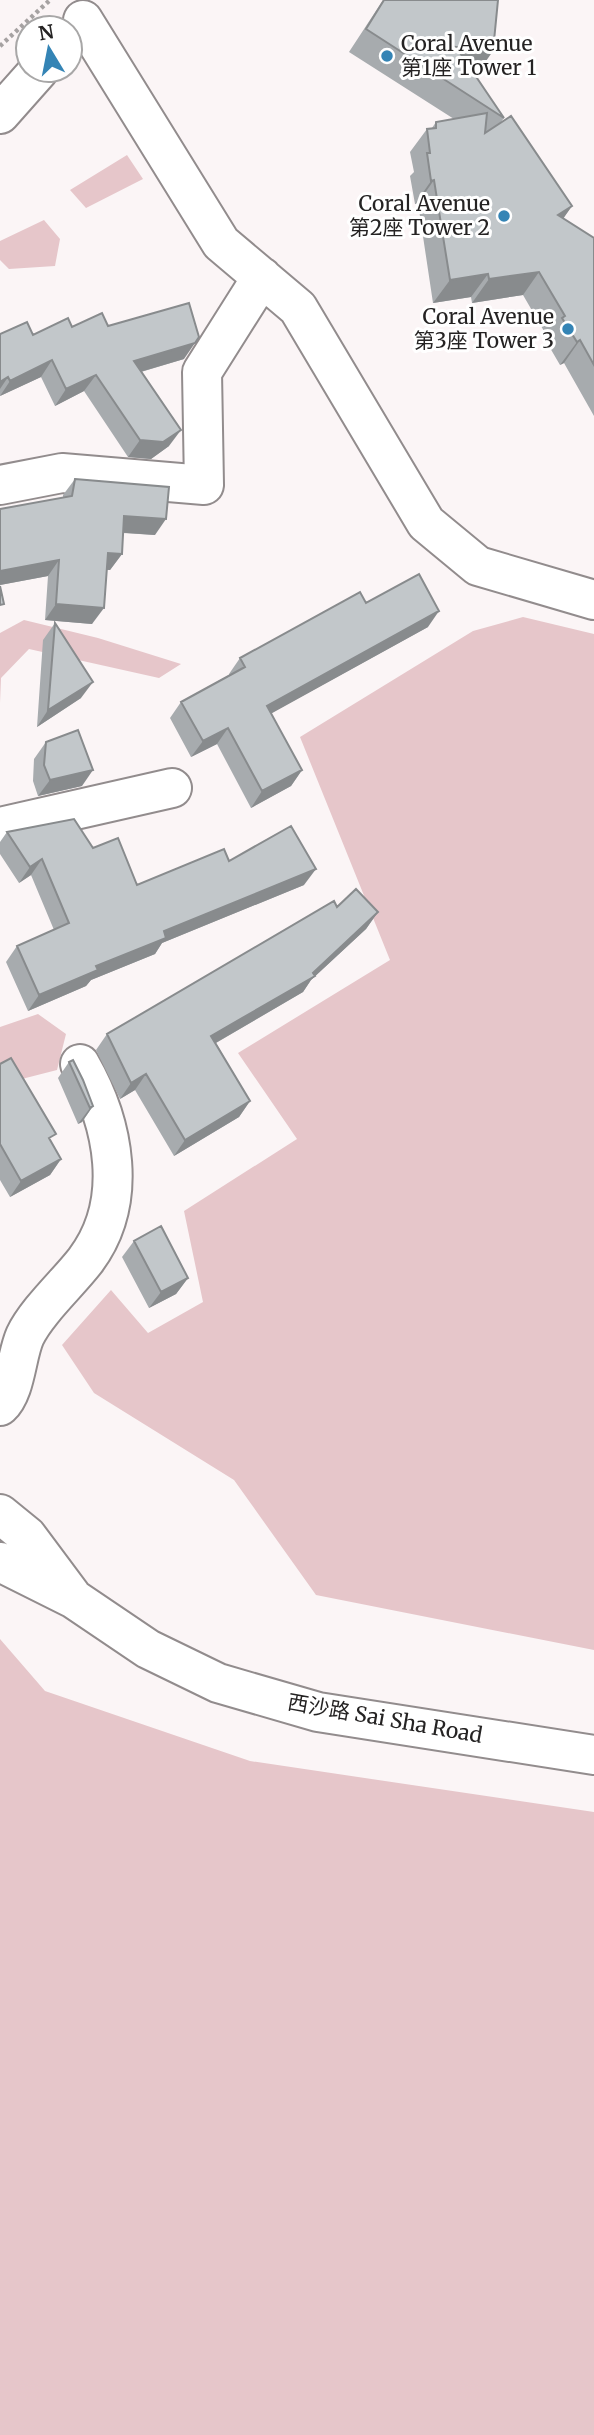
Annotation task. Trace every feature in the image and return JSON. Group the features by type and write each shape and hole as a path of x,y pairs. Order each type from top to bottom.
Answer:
{"street":[{"path":"85,18 221,243 298,308 426,523 478,566 594,600"},
{"path":"0,114 27,84"},
{"path":"0,485 62,474 204,485 202,372 262,277"},
{"path":"0,827 172,788"},
{"path":"0,1406 13,1323 88,1258 103,1227 111,1194 114,1160 109,1125 97,1093 80,1064"},
{"name":"西沙路 Sai Sha Road","path":"0,1514 27,1536 74,1599"},
{"name":"西沙路 Sai Sha Road","path":"0,1562 74,1599 148,1649 218,1683 318,1712 594,1755"}],"path":[{"path":"0,46 50,0"}],"shaded area":[{"path":"127,155 143,179 86,208 70,190"},
{"path":"44,220 60,239 55,266 9,269 0,260 0,241"},
{"path":"523,617 594,634 594,1650 316,1595 234,1480 94,1393 62,1345 111,1290 148,1333 203,1302 184,1211 297,1139 238,1053 390,960 300,737 473,631"},
{"path":"24,620 98,638 181,664 159,678 29,649 1,678 0,703 0,633"},
{"path":"38,1014 66,1034 57,1070 14,1081 0,1065 0,1027"},
{"path":"0,1639 45,1691 250,1761 594,1812 594,2435 0,2435"}],"building":[{"name":"Coral Avenue 第1座 Tower 1","path":"384,0 498,0 493,51 456,47 504,118 366,29"},
{"path":"487,113 485,133 511,116 572,206 558,215 594,238 594,365 580,340 577,342 562,318 565,316 539,272 489,279 488,274 450,280 434,180 431,181 427,129 436,128 436,122"},
{"path":"189,303 199,337 195,343 134,361 181,430 163,442 140,440 96,375 66,389 52,360 10,381 8,377 0,382 0,334 27,322 33,335 68,318 72,327 102,313 108,326"},
{"path":"75,479 169,487 166,519 124,516 122,554 108,553 104,608 56,604 59,560 0,571 0,509 72,496"},
{"path":"419,574 439,611 267,706 302,770 262,791 228,728 203,741 181,702 245,667 240,658 360,592 366,603"},
{"path":"0,586 4,604 0,605"},
{"path":"55,623 93,682 48,710"},
{"path":"78,730 93,770 50,780 44,765 46,742"},
{"path":"74,819 93,848 118,838 137,885 224,849 229,861 291,826 316,869 164,931 166,938 96,966 98,970 39,995 17,946 69,923 42,859 30,867 7,832"},
{"path":"356,889 378,912 313,973 315,976 211,1036 250,1101 185,1140 146,1074 131,1083 107,1034 334,901 337,907"},
{"path":"11,1058 56,1134 49,1138 61,1159 21,1181 0,1144 0,1064"},
{"path":"73,1060 93,1106 90,1108 69,1062"},
{"path":"161,1226 188,1278 161,1292 134,1241"}],"place":[{"name":"Coral Avenue 第1座 Tower 1","path":"387,56"},
{"name":"Coral Avenue 第2座 Tower 2","path":"504,216"},
{"name":"Coral Avenue 第3座 Tower 3","path":"568,329"}]}
